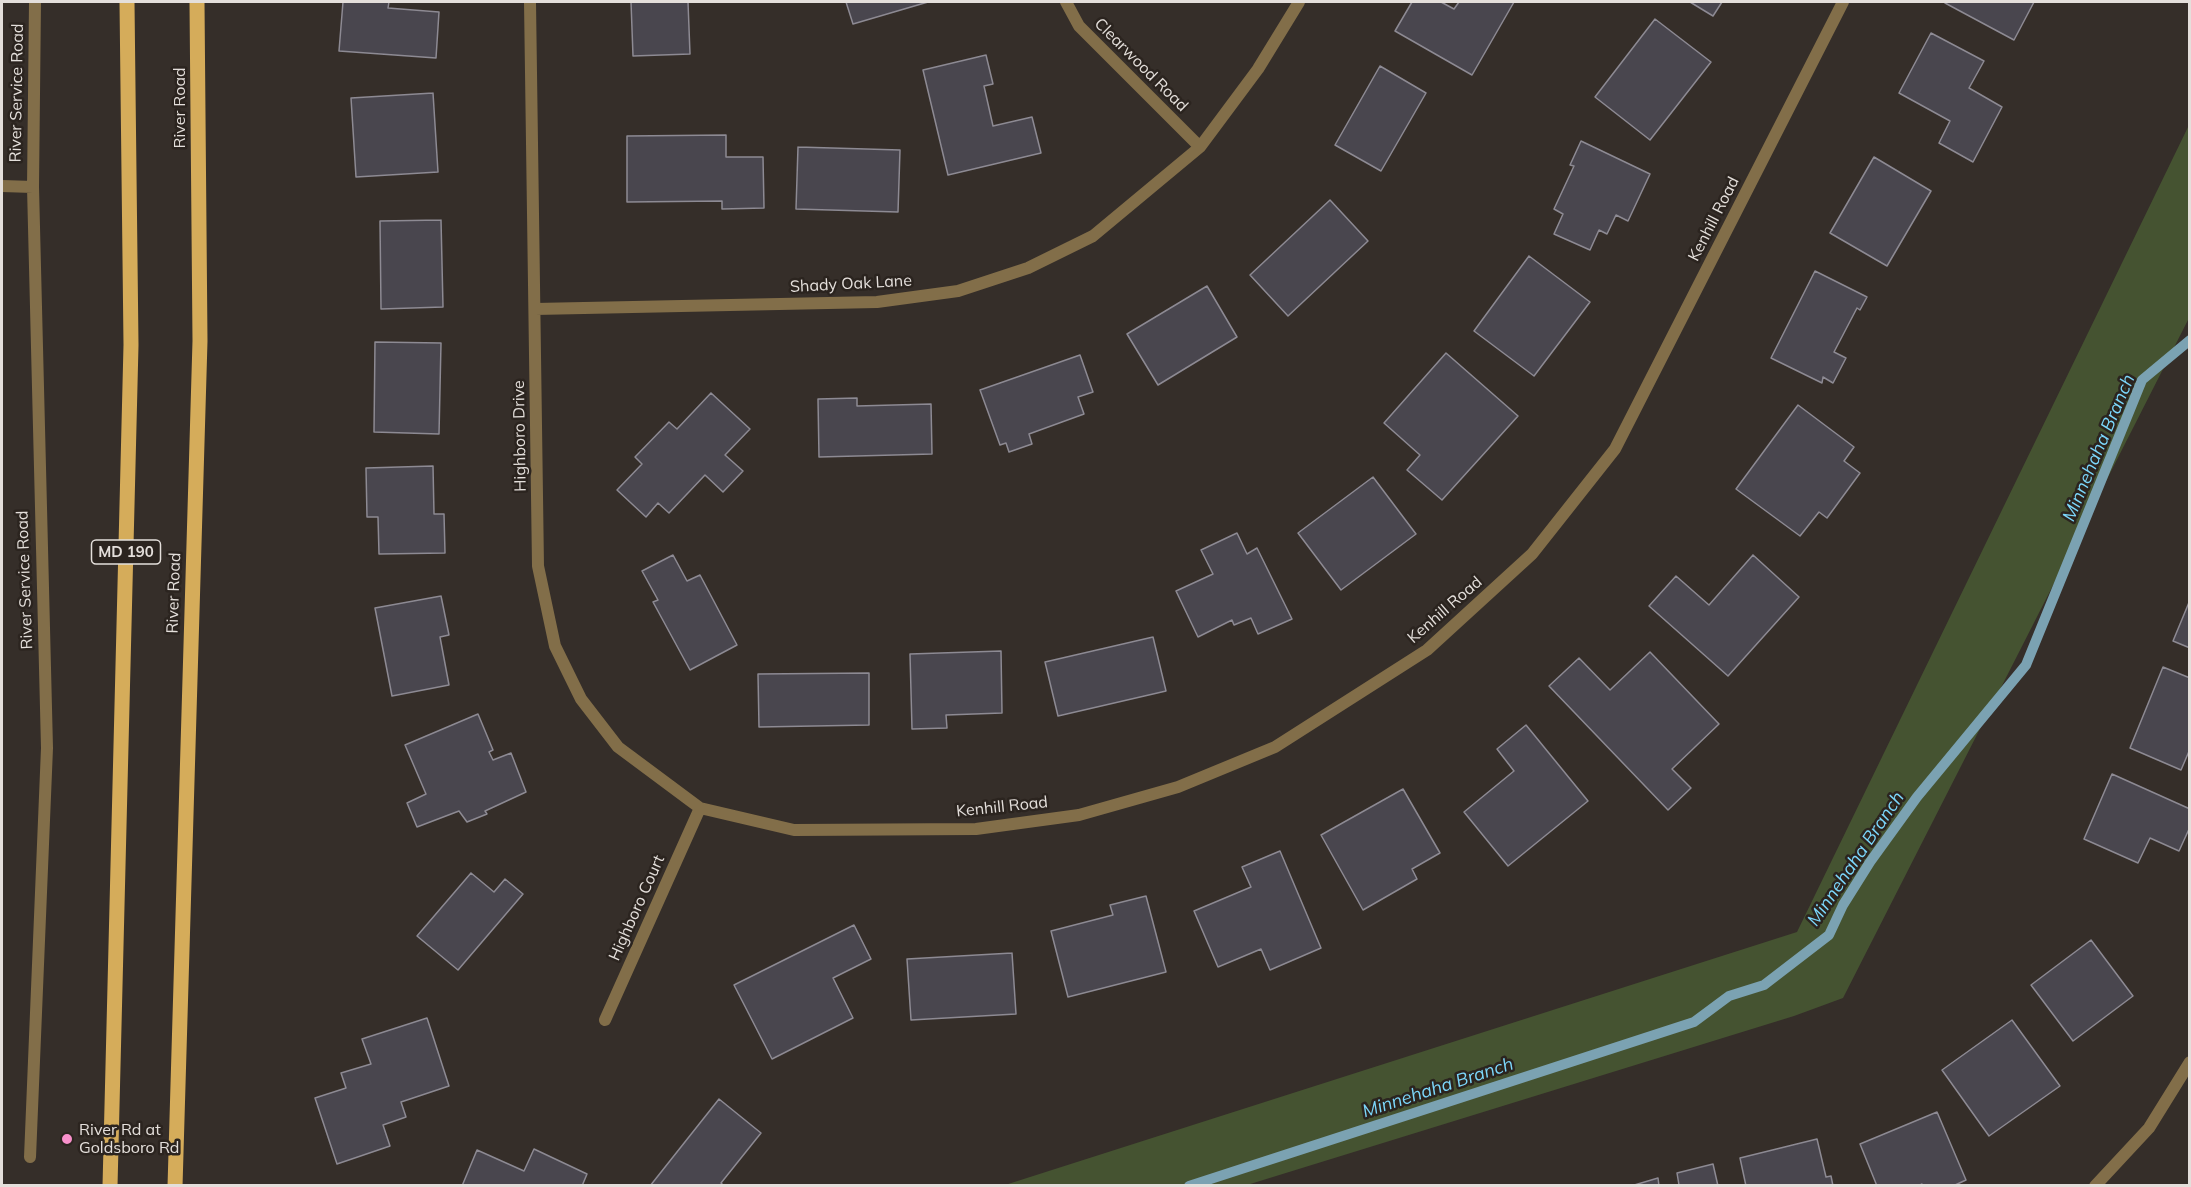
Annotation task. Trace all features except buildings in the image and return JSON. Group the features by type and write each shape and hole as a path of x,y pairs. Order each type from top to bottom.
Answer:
{"main road":[{"name":"MD 190","path":"110,1185 131,345 127,2"},
{"name":"River Road","path":"175,1185 200,342 197,2"},
{"path":"179,1061 186,1185"}],"street":[{"name":"River Service Road","path":"30,1157 47,747 33,187 35,2"},
{"name":"Highboro Drive","path":"530,2 538,566 555,646 581,699 618,747 700,808"},
{"name":"Clearwood Road","path":"1066,2 1079,26 1200,147"},
{"name":"Shady Oak Lane","path":"535,309 877,302 958,291 1028,268 1093,236 1200,147 1258,69 1299,2"},
{"name":"Kenhill Road","path":"700,808 794,830 976,829 1079,815 1178,787 1275,747 1427,650 1532,554 1616,449 1843,2"},
{"path":"2,186 33,187"},
{"name":"Highboro Court","path":"605,1020 700,808"},
{"path":"2095,1185 2149,1128 2190,1062"}],"green space":[{"path":"2189,125 2189,318 1843,998 1794,1016 1247,1185 1005,1185 1797,932"}],"waterway":[{"name":"Minnehaha Branch","path":"1189,1186 1694,1022 1729,996 1764,985 1829,935 1843,905 1870,862 1917,797 2026,665 2142,380 2190,340"}],"place":[{"name":"River Rd at Goldsboro Rd","path":"67,1139"}]}
